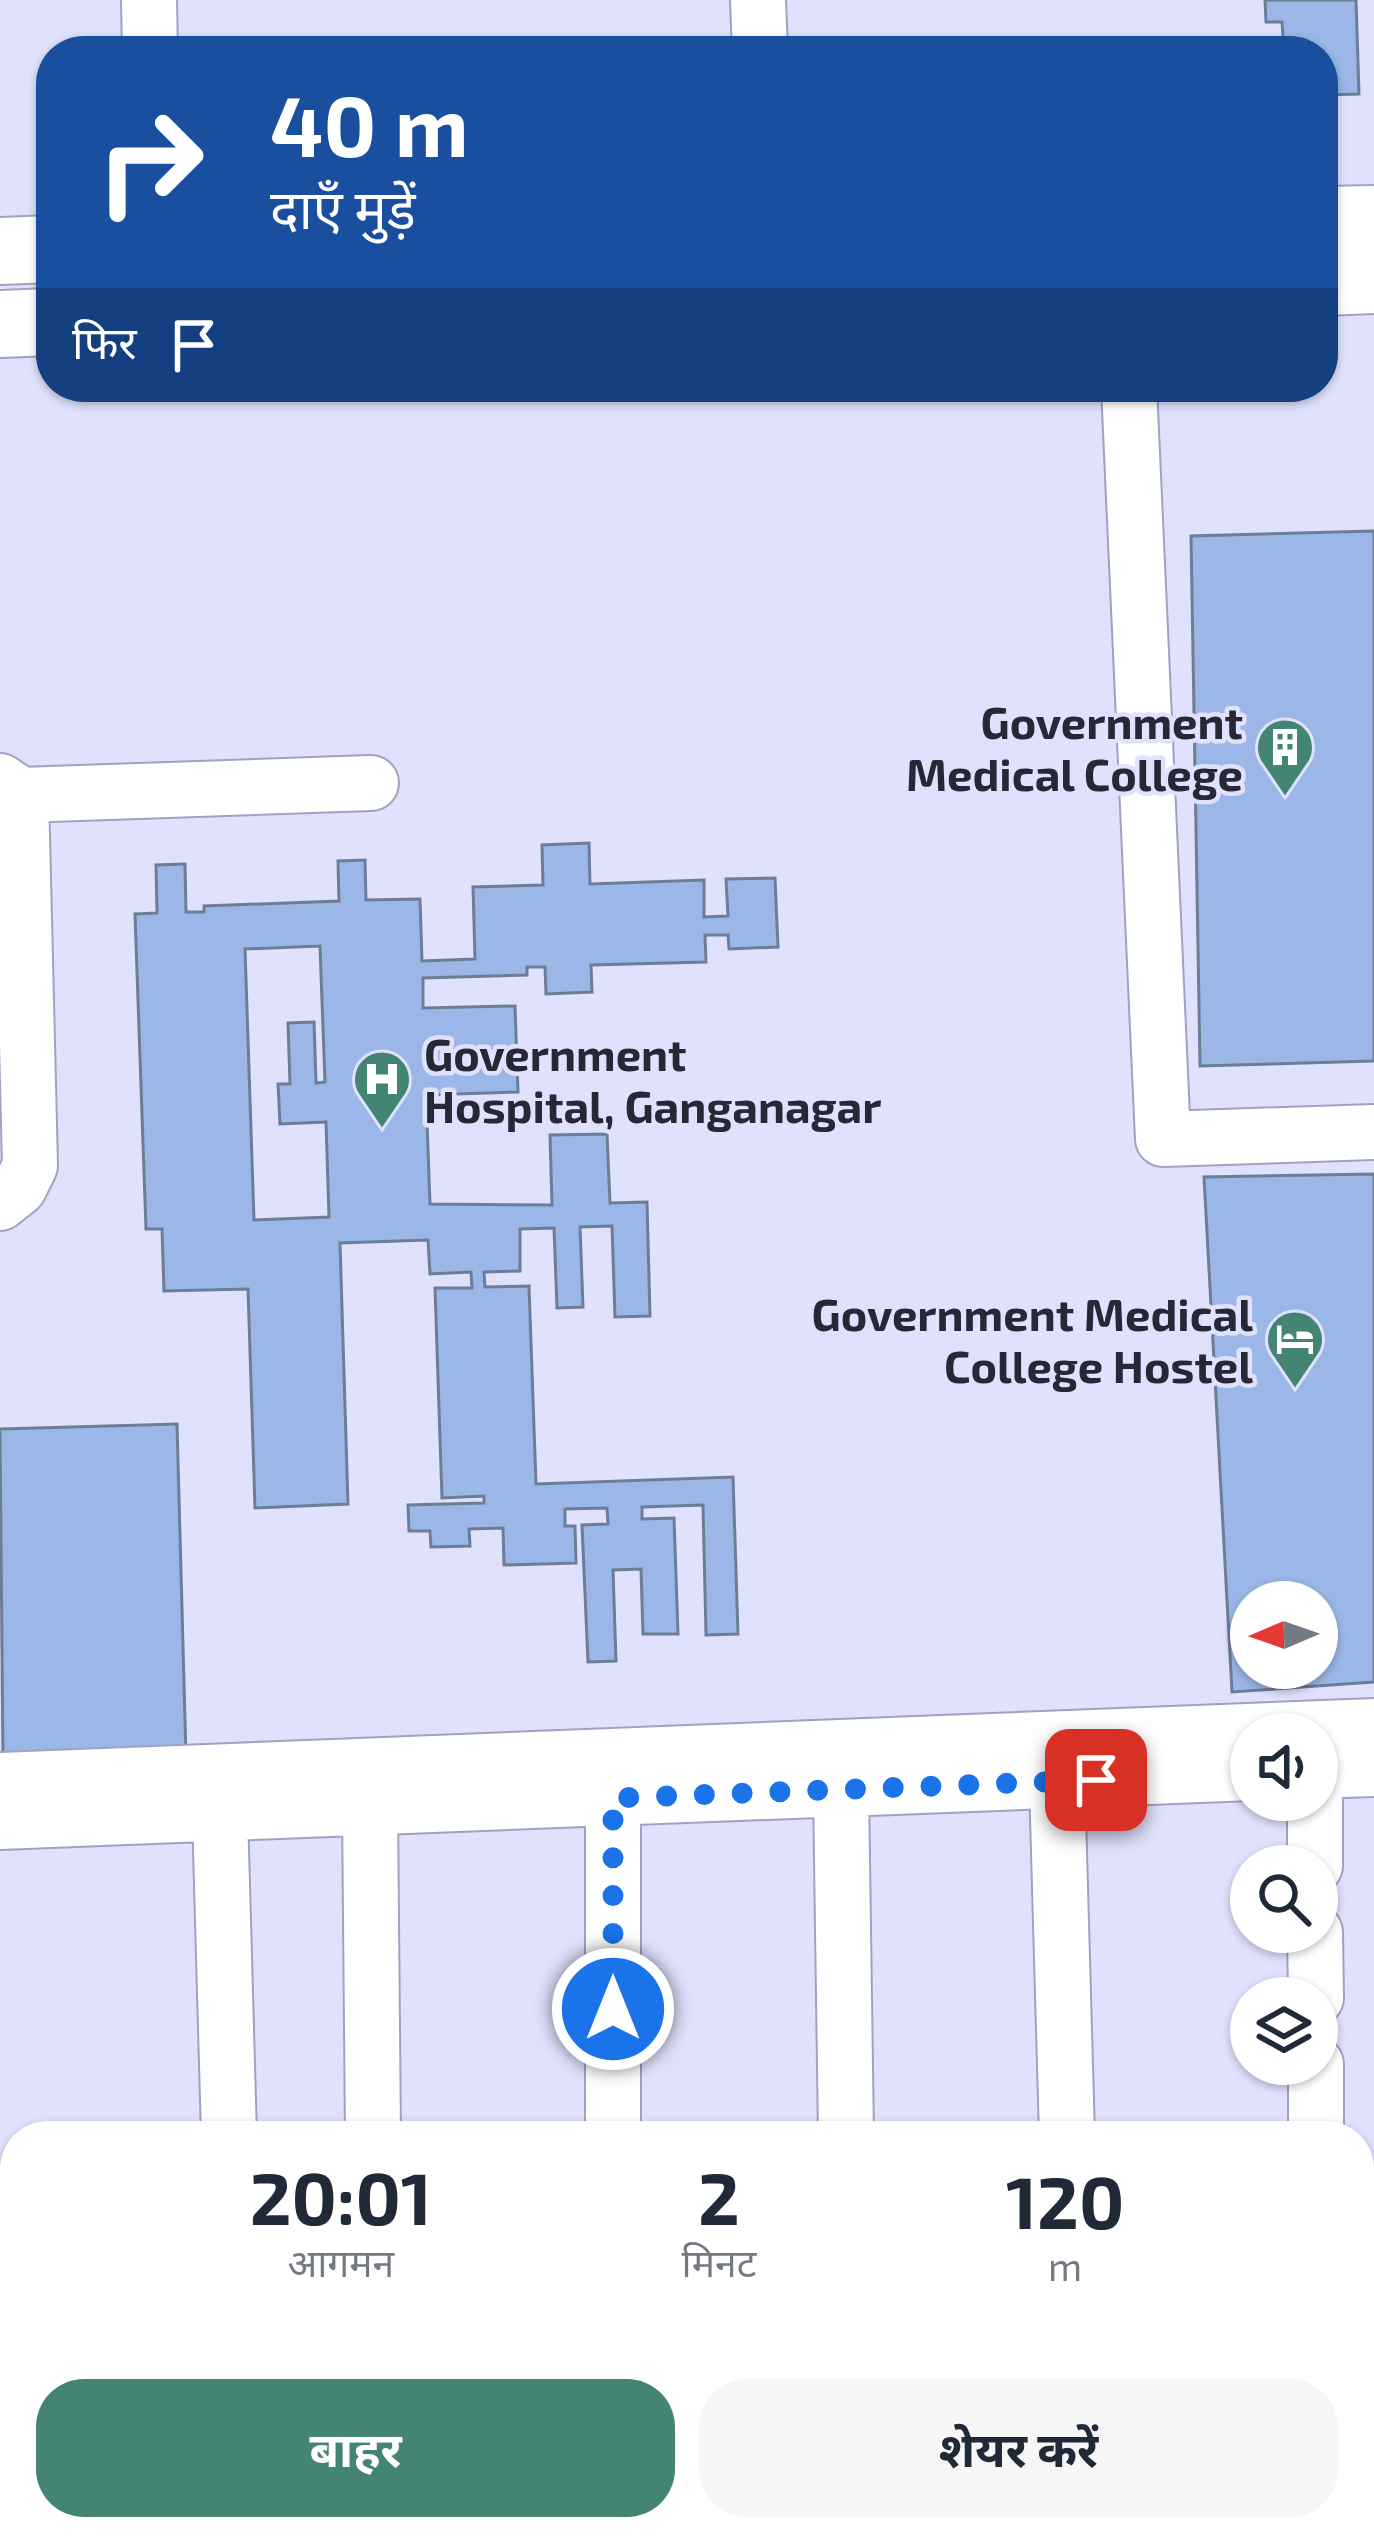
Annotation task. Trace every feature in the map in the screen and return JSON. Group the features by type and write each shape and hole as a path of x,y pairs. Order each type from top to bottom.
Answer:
{"main road":[{"path":"1338,220 1374,219"},
{"path":"0,251 36,250"},
{"path":"1338,281 1374,280"},
{"path":"0,324 36,323"}],"street":[{"path":"148,0 149,36"},
{"path":"758,0 759,36"},
{"path":"1130,402 1163,1139 1374,1132"},
{"path":"0,1203 19,1188 30,1166 11,788 371,783"},
{"path":"0,1780 1374,1726"},
{"path":"1338,1770 1374,1769"},
{"path":"0,1822 1230,1774"},
{"path":"1058,1781 1067,2121"},
{"path":"841,1789 846,2121"},
{"path":"613,1798 613,2121"},
{"path":"370,1807 373,2121"},
{"path":"220,1813 229,2121"},
{"path":"1316,2085 1316,2121"}],"building":[{"path":"1265,0 1356,0 1359,94 1338,95 1338,36 1283,36 1282,22 1266,22"},
{"name":"Government Medical College","path":"1374,531 1374,1061 1200,1066 1191,536"},
{"path":"589,843 590,884 704,880 704,917 728,916 726,879 775,878 778,947 729,949 728,935 705,935 706,962 591,965 592,992 546,994 545,967 527,967 527,975 423,978 423,1008 515,1006 518,1092 426,1095 430,1204 552,1205 550,1135 607,1134 610,1203 647,1202 650,1316 615,1317 612,1226 580,1227 583,1307 557,1308 554,1228 520,1229 520,1271 484,1272 485,1287 529,1286 536,1484 733,1477 738,1634 706,1635 703,1505 642,1507 642,1519 674,1518 678,1634 643,1634 641,1569 613,1570 616,1661 588,1662 582,1525 608,1524 607,1508 565,1509 565,1526 575,1526 576,1563 504,1565 503,1528 469,1529 470,1546 431,1547 430,1531 409,1531 408,1505 484,1503 484,1496 442,1498 435,1288 472,1288 471,1272 430,1274 428,1240 340,1243 348,1504 255,1508 248,1289 164,1291 162,1229 146,1229 135,914 157,913 156,865 185,864 186,912 204,912 204,906 339,901 338,861 365,860 366,900 420,899 422,961 475,959 473,887 543,885 542,845","holes":["320,946 325,1082 316,1083 314,1022 288,1023 290,1084 278,1084 280,1124 326,1122 329,1217 254,1220 245,949"]},
{"name":"Government Medical College Hostel","path":"1374,1174 1374,1682 1338,1685 1338,1581 1230,1581 1230,1655 1204,1177"},
{"path":"177,1424 186,1757 3,1762 0,1429"}],"place":[{"name":"Government Medical College","path":"1285,798"},
{"name":"Government Hospital, Ganganagar","path":"382,1130"},
{"name":"Government Medical College Hostel","path":"1295,1390"}],"route":[{"path":"613,2009 613,1798 1096,1780"}]}
